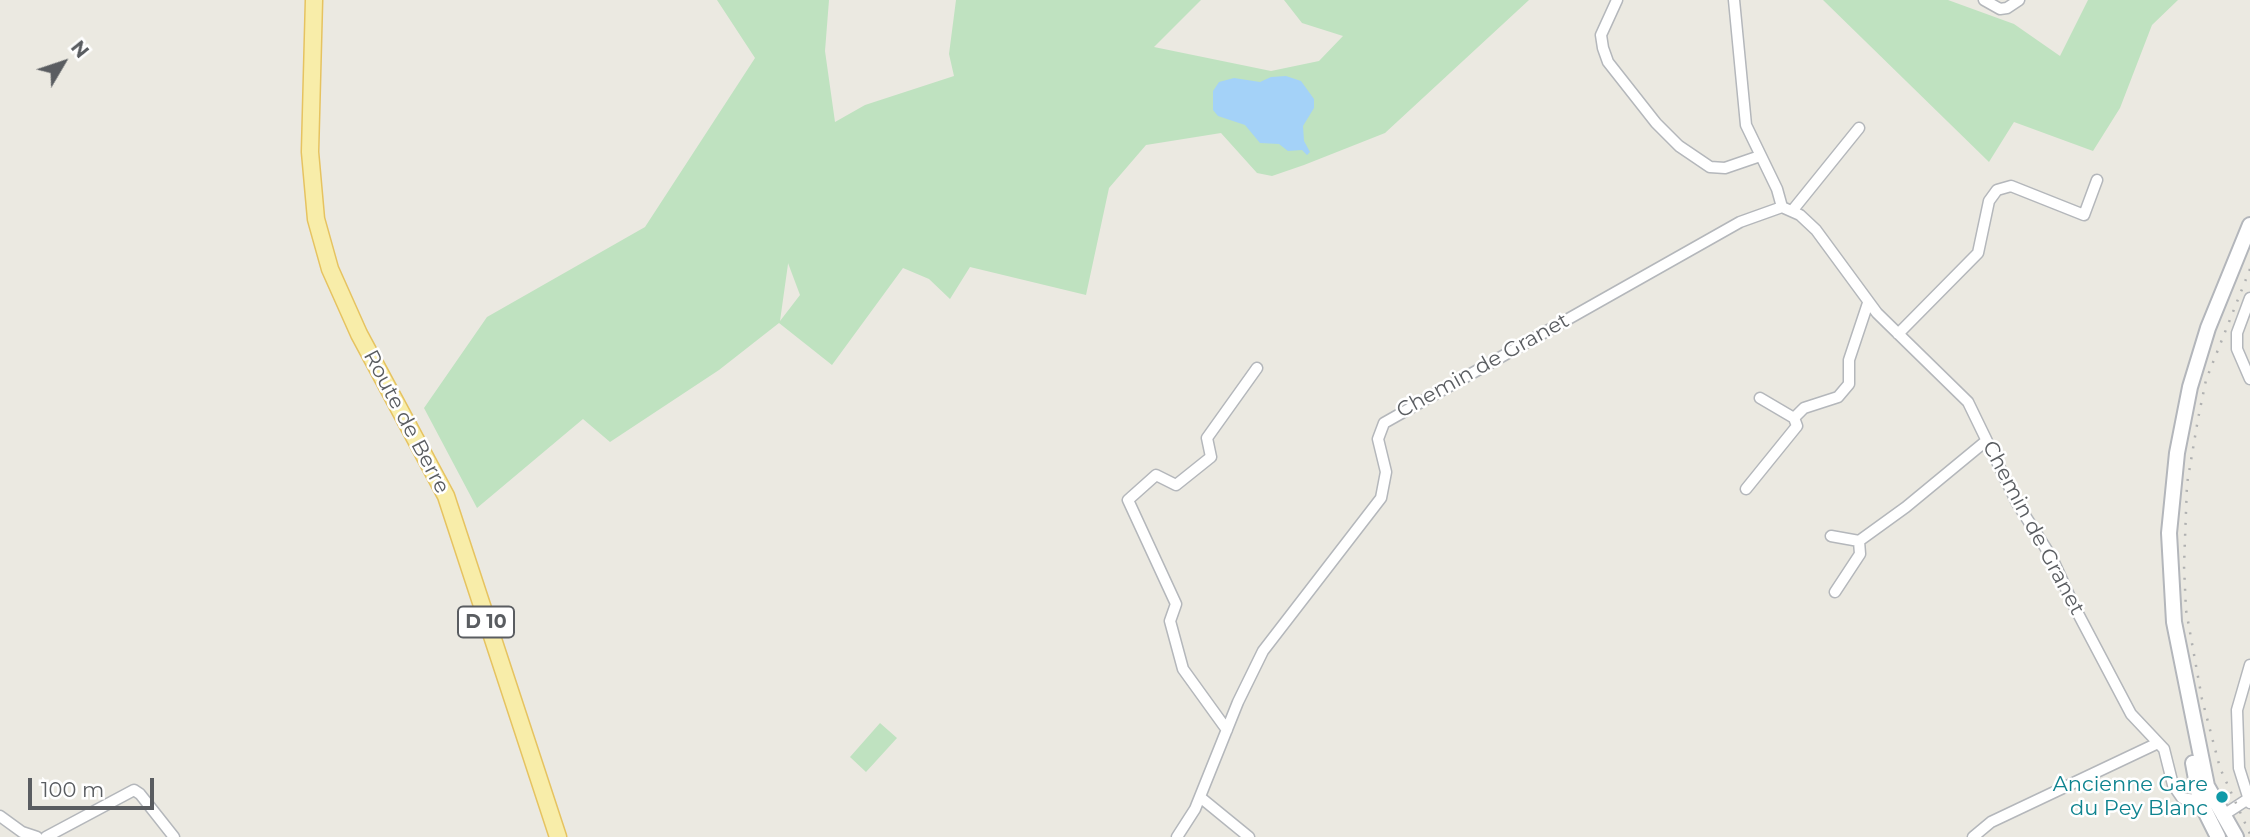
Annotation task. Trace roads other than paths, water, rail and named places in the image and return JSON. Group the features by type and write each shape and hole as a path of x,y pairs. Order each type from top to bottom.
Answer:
{"main road":[{"name":"Route de Berre","path":"314,0 310,152 316,219 330,269 359,334 446,496 558,837"}],"street":[{"path":"1617,0 1601,35 1603,48 1608,62 1656,123 1679,146 1710,167 1725,168 1760,156"},
{"name":"Chemin de Granet","path":"1734,0 1746,125 1787,209 1816,230 1868,303 1968,402 2017,503 2052,558 2073,604 2131,713 2167,755 2170,779 2177,793 2188,800 2206,799"},
{"path":"1984,0 2000,9 2019,0"},
{"path":"1787,209 1859,128"},
{"path":"1898,334 1978,253 1989,201 1997,190 2011,186 2084,215 2097,180"},
{"name":"Chemin de Granet","path":"1177,837 1200,797 1263,651 1381,498 1386,472 1377,439 1384,423 1740,222 1787,209"},
{"path":"2236,837 2217,826 2206,799 2179,652 2169,563 2170,508 2190,387 2205,336 2250,225"},
{"path":"2250,298 2237,333 2237,349 2250,377"},
{"path":"1794,418 1804,408 1838,397 1849,384 1849,360 1868,303"},
{"path":"1227,730 1183,670 1170,621 1176,604 1128,500 1156,475 1176,485 1211,457 1207,438 1257,368"},
{"path":"1746,489 1797,426 1794,418 1760,398"},
{"path":"1831,536 1859,541 1906,508 1986,441"},
{"path":"1835,592 1860,554 1859,541"},
{"path":"2217,826 2249,801 2239,768 2237,710 2250,669"},
{"path":"1973,837 1990,822 2158,743"},
{"path":"46,837 134,790 141,794 174,837"},
{"path":"1200,797 1249,837"},
{"path":"0,816 22,832 37,837"}],"water":[{"path":"1286,76 1301,81 1314,99 1314,108 1303,126 1304,141 1310,152 1307,155 1302,150 1288,151 1279,144 1260,143 1245,125 1218,116 1213,110 1213,91 1219,82 1234,78 1260,82 1271,77"}],"railway":[{"path":"2250,269 2206,380 2187,484 2184,566 2186,610 2202,699 2220,768 2250,834"}],"place":[{"name":"Ancienne Gare du Pey Blanc","path":"2222,797"}]}
